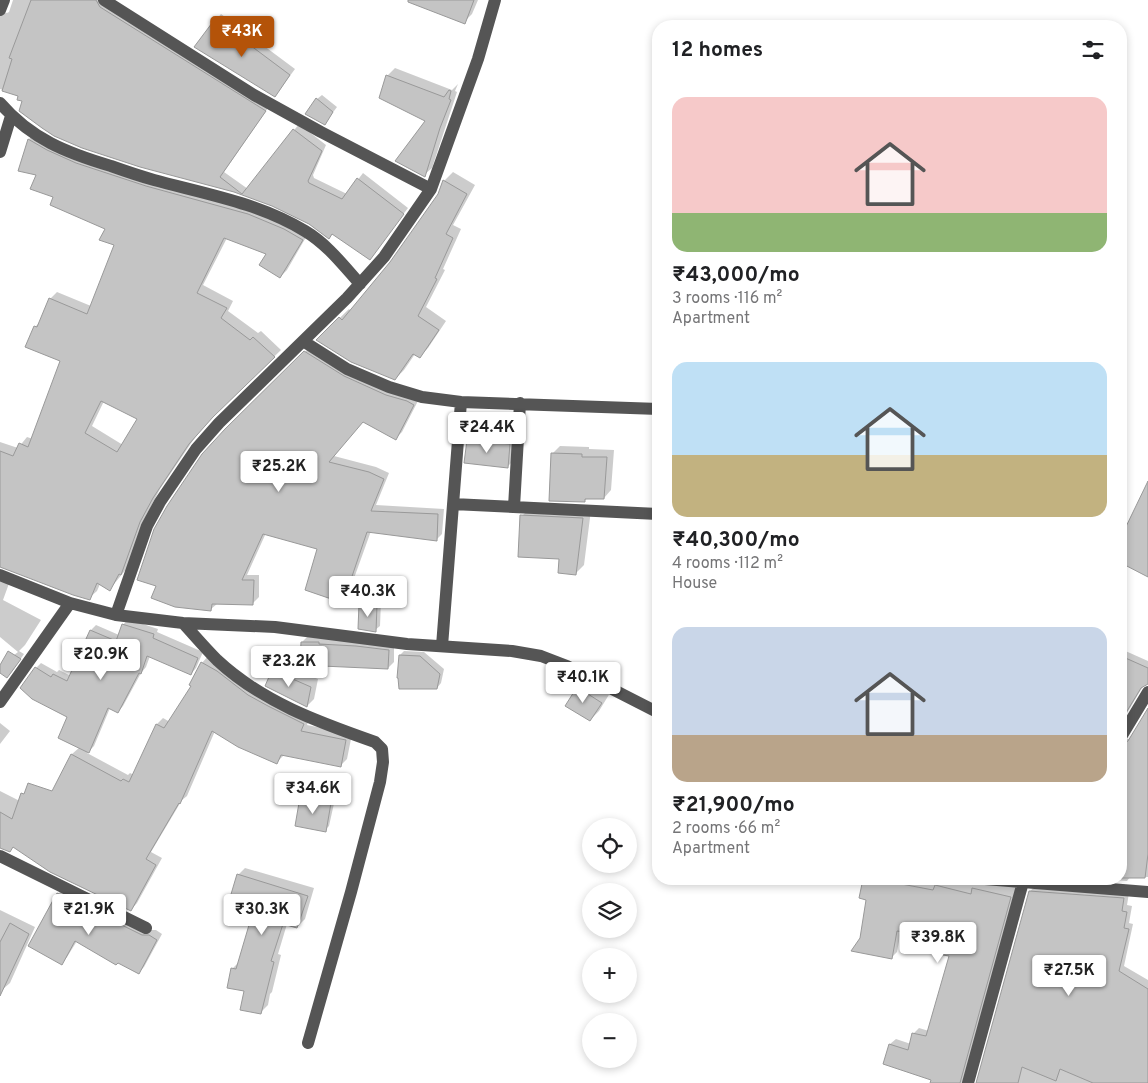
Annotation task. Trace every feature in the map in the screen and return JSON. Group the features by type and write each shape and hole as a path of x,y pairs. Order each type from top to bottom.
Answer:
{"street":[{"path":"0,10 4,0"},
{"path":"104,0 254,95 320,132 431,188"},
{"path":"116,615 147,526 177,475 196,449 219,423 360,284 384,257 431,188 478,59 495,0"},
{"path":"0,104 11,116 44,141 73,154 154,180 232,199 306,231 329,249 360,284"},
{"path":"0,152 11,116"},
{"path":"303,341 347,369 389,387 422,397 461,402 652,408"},
{"path":"442,646 461,402"},
{"path":"514,507 520,404"},
{"path":"453,504 652,514"},
{"path":"0,575 70,603 116,615 183,624 275,628 407,644 512,651 541,656 567,666 652,709"},
{"path":"0,702 70,603"},
{"path":"183,624 218,660 245,682 278,703 317,722 375,742 382,749 383,762 380,782 308,1043"},
{"path":"1127,726 1148,692"},
{"path":"0,856 146,928"},
{"path":"968,1083 1022,885"},
{"path":"1084,885 1148,892"}],"building":[{"path":"31,0 96,0 100,7 266,111 220,177 242,194 293,129 322,151 308,181 309,183 342,199 357,178 404,214 370,260 332,234 329,239 309,224 272,206 234,192 140,167 82,148 54,136 19,111 22,101 17,100 18,96 2,91 12,59 9,58"},
{"path":"408,0 474,0 465,24 408,2"},
{"path":"215,19 290,75 275,97 194,47"},
{"path":"386,75 444,97 449,90 451,91 449,99 451,100 425,177 395,161 425,121 379,98"},
{"path":"316,98 333,112 325,125 305,114"},
{"path":"28,139 76,163 146,186 248,214 284,229 303,240 280,278 259,265 266,254 224,238 197,293 227,308 221,318 250,340 253,337 275,357 213,417 189,444 153,498 140,522 121,575 119,574 110,591 97,583 90,600 0,567 0,451 13,456 19,443 28,447 60,361 25,347 34,326 37,327 49,298 87,314 114,245 99,240 105,229 50,205 53,197 30,189 36,175 18,171","holes":["101,401 137,419 117,452 85,433"]},
{"path":"443,180 467,194 446,234 453,238 435,278 437,279 418,316 439,330 420,358 413,354 395,380 351,362 316,340 339,317 342,320 390,262 438,194"},
{"path":"304,351 344,376 414,405 396,440 363,422 329,462 369,472 384,479 371,511 438,514 437,541 367,532 343,603 305,590 317,549 263,534 242,580 254,580 253,605 212,604 211,611 175,607 151,598 156,586 137,580 154,529 167,506 202,454"},
{"path":"467,440 510,444 508,468 464,463"},
{"path":"551,453 582,454 582,457 607,457 604,499 585,499 585,502 549,501"},
{"path":"1148,481 1148,577 1127,566 1127,525"},
{"path":"520,515 583,518 576,575 558,573 559,559 518,557"},
{"path":"359,604 377,605 376,632 358,629"},
{"path":"122,624 154,634 153,638 198,658 191,675 147,656 141,674 139,673 118,713 108,708 89,753 58,738 67,717 32,699 20,688 35,667 51,677 53,674 67,681 90,630 116,641"},
{"path":"301,642 319,642 319,644 389,650 388,669 300,665"},
{"path":"8,651 21,659 7,678 0,673 0,665"},
{"path":"399,655 420,656 440,674 437,689 399,689 397,678"},
{"path":"1127,659 1148,668 1148,684 1141,688 1127,711"},
{"path":"201,662 217,671 248,695 304,724 301,731 346,740 341,767 281,755 277,764 238,747 212,731 180,804 146,859 156,865 131,911 50,872 13,847 10,852 0,848 0,812 12,819 21,793 24,794 28,783 52,791 71,754 121,781 123,779 129,782 156,724 164,728 191,686 189,685"},
{"path":"272,670 311,687 307,707 265,686"},
{"path":"577,687 602,703 590,721 565,706"},
{"path":"1148,708 1148,854 1145,878 1127,878 1128,741"},
{"path":"300,797 331,803 326,832 295,826"},
{"path":"237,874 308,896 297,928 283,924 271,961 274,962 261,1014 240,1010 244,991 227,988 231,968 236,969 254,908 229,901"},
{"path":"862,885 907,885 933,890 935,885 971,894 972,888 1011,897 960,1083 930,1083 931,1080 883,1064 889,1044 908,1050 912,1033 926,1036 949,956 943,955 947,938 897,931 892,959 851,951 860,938 866,900 859,898"},
{"path":"1029,891 1124,898 1122,911 1127,912 1124,928 1129,929 1119,971 1148,989 1148,1083 1093,1083 1060,1069 1056,1081 1022,1067 1018,1083 976,1083"},
{"path":"57,893 142,935 149,935 157,940 139,974 118,963 116,965 75,941 62,965 28,946"},
{"path":"10,923 29,934 0,996 0,942"}]}
